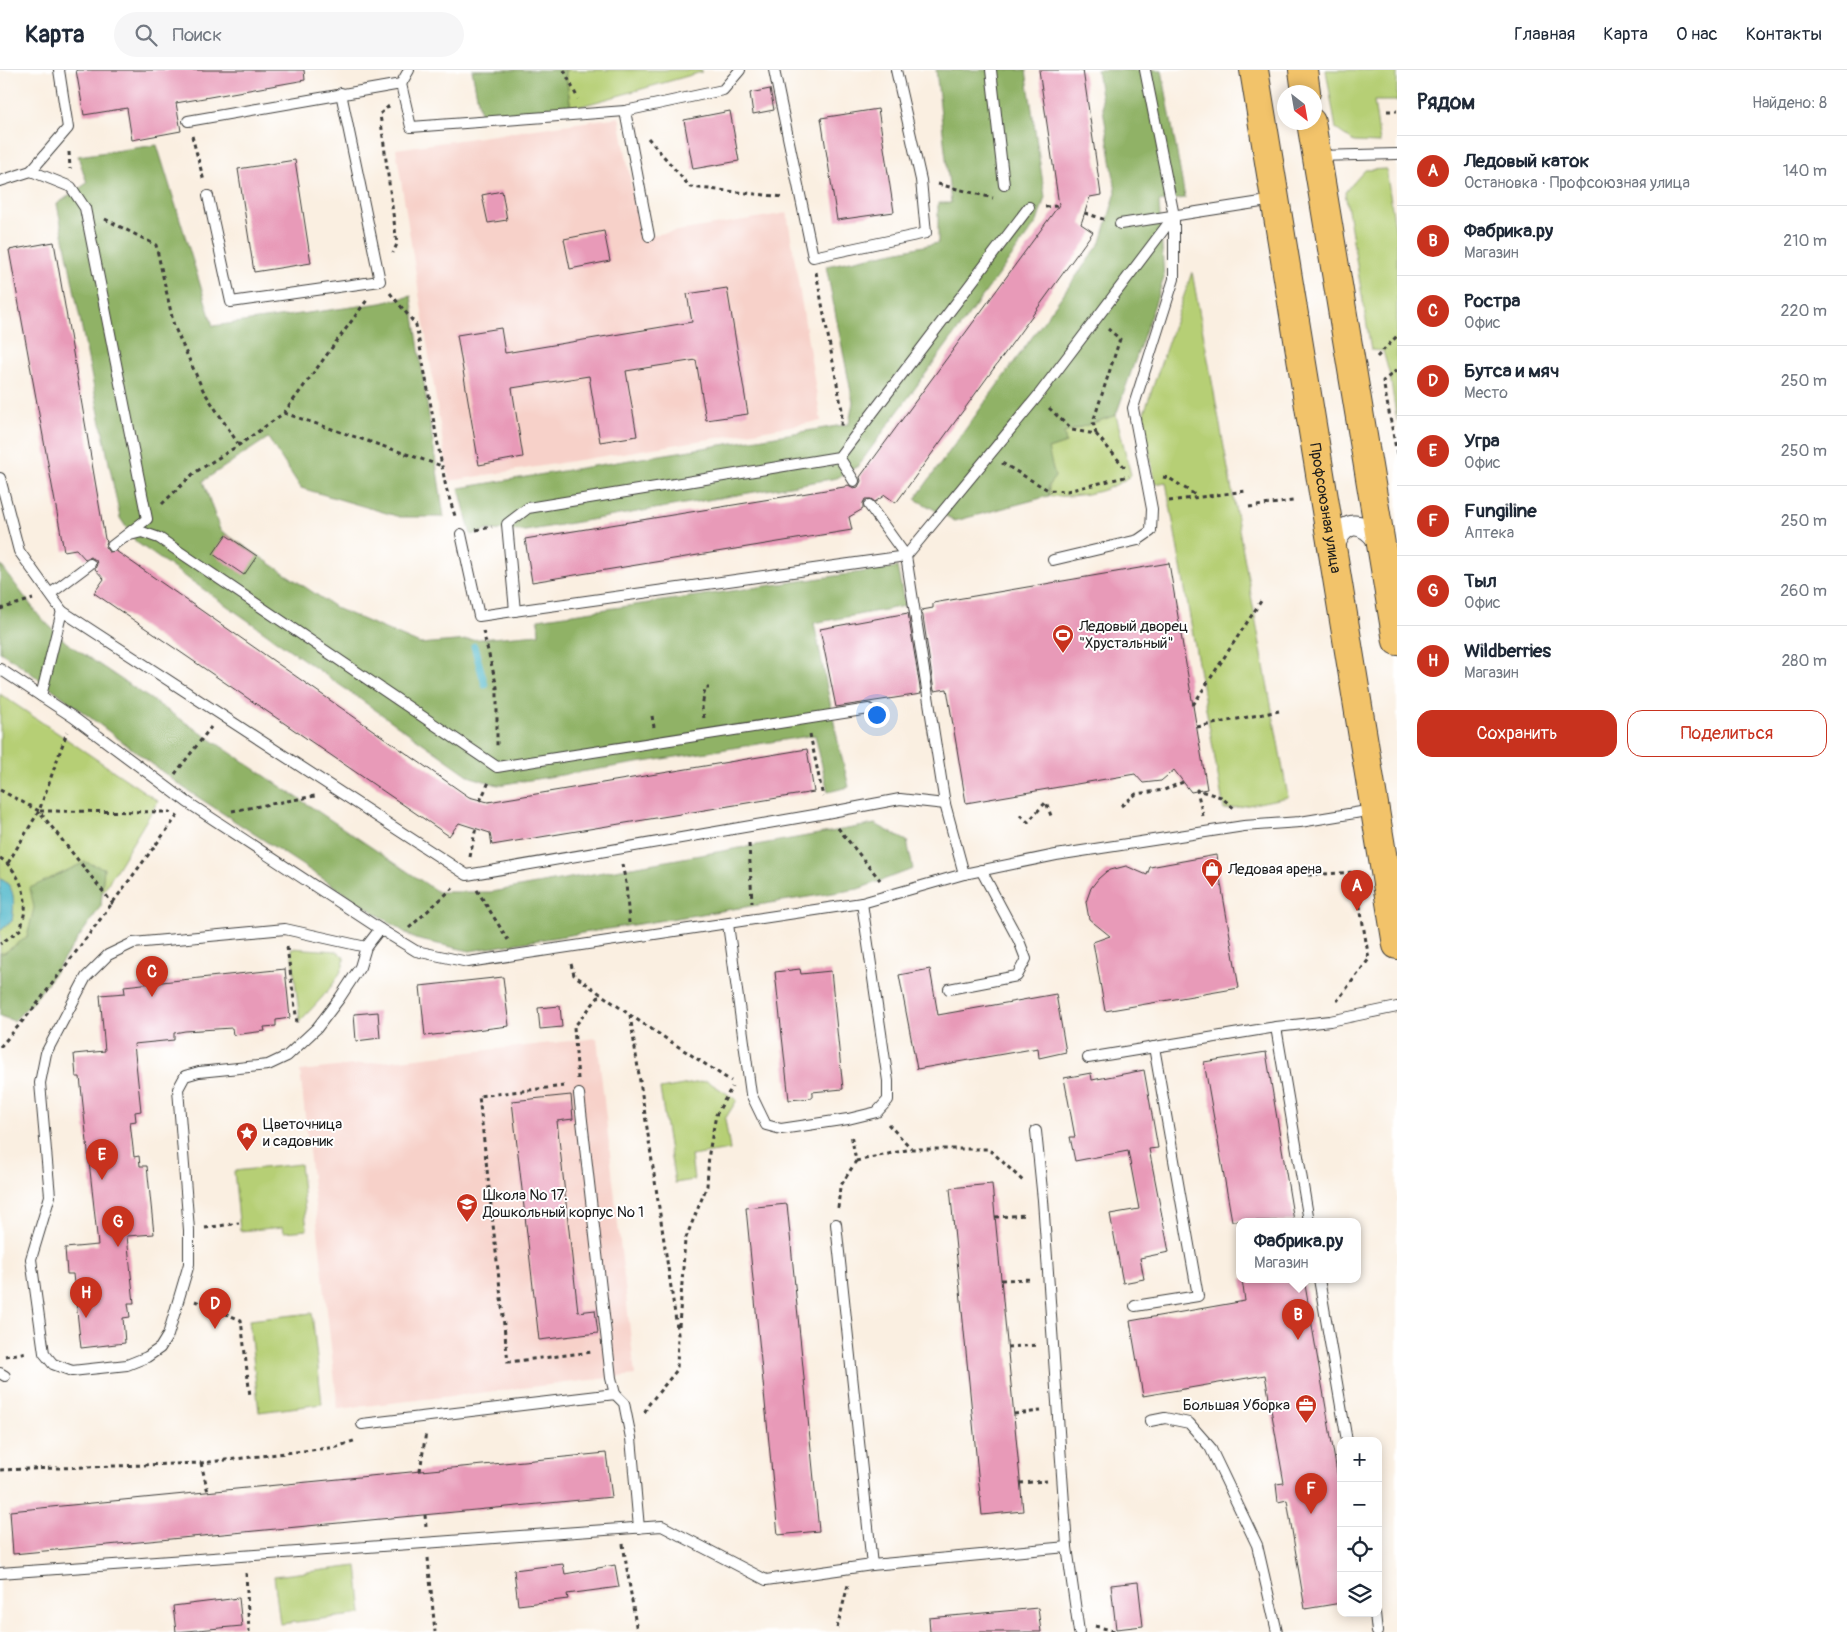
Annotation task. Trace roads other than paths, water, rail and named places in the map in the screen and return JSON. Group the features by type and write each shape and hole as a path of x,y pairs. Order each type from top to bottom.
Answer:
{"main road":[{"name":"Профсоюзная улица","path":"1254,70 1397,945"},
{"path":"1303,70 1305,85"},
{"path":"1312,130 1397,641"}],"street":[{"path":"1333,553 1340,534 1349,526 1358,525 1367,528 1382,546"}],"lane":[{"path":"0,181 31,171 68,128 59,70"},
{"path":"408,70 402,89 411,127 625,111 722,90 740,70"},
{"path":"774,70 813,257 926,233 921,180 896,70"},
{"path":"991,70 1004,184"},
{"path":"1053,560 1138,540 1151,531 1152,509 1133,408 1174,279 1174,216 1145,70"},
{"path":"188,121 341,93 402,89"},
{"path":"208,196 231,302 380,281 341,93"},
{"path":"625,111 649,236"},
{"path":"1316,156 1397,154"},
{"path":"31,171 71,187 85,208 147,519 112,546"},
{"path":"1120,224 1275,200"},
{"path":"515,611 507,524 528,508 839,457 1029,207"},
{"path":"461,534 479,616 906,556 1037,397 1174,216"},
{"path":"839,457 854,481"},
{"path":"0,478 19,551 62,612 467,875 900,799 945,804"},
{"path":"869,505 906,556 945,804 964,874"},
{"path":"126,536 142,532 159,538 497,767 869,708"},
{"path":"50,594 90,564"},
{"path":"41,696 62,612"},
{"path":"0,669 73,717 207,816 380,929 416,951 468,962 862,903 964,874 1056,855 1244,826 1300,822 1374,810"},
{"path":"949,989 1016,976 1026,960 1019,941 981,870"},
{"path":"728,924 751,1094 766,1124 781,1128 848,1120 877,1112 888,1100 888,1081 862,903"},
{"path":"366,947 285,929 133,943 108,955 86,977 46,1053 40,1082 50,1196 31,1259 43,1349 53,1364 72,1371 127,1365 160,1348 168,1335 189,1264 189,1230 178,1089 186,1076 199,1072 268,1065 287,1056 317,1028 339,999 360,967 366,947 380,929"},
{"path":"1088,1058 1276,1026 1330,1021 1397,1007"},
{"path":"1276,1026 1308,1218"},
{"path":"1135,1306 1198,1296 1154,1047"},
{"path":"579,1089 611,1378 615,1394 624,1403 631,1438 639,1528"},
{"path":"1036,1131 1044,1213 1067,1547 1079,1632"},
{"path":"836,1224 872,1565"},
{"path":"1320,1283 1346,1437"},
{"path":"362,1424 615,1394"},
{"path":"1150,1421 1166,1418 1189,1423 1210,1447 1257,1545 1276,1632"},
{"path":"0,1573 662,1526 766,1580 872,1565 1067,1547"},
{"path":"1375,1617 1377,1632"}],"water":[{"path":"0,879 12,891 14,903 12,921 0,931"}],"waterway":[{"path":"474,646 485,685"}],"place":[{"name":"Ледовый дворец \"Хрустальный\"","path":"1063,654"},
{"name":"Ледовая арена","path":"1212,888"},
{"name":"Ледовый каток","path":"1357,911"},
{"name":"Ростра","path":"152,997"},
{"name":"Цветочница и садовник","path":"247,1152"},
{"name":"Угра","path":"102,1180"},
{"name":"Школа № 17. Дошкольный корпус № 1","path":"467,1223"},
{"name":"Тыл","path":"118,1247"},
{"name":"Wildberries","path":"86,1318"},
{"name":"Бутса и мяч","path":"215,1329"},
{"name":"Фабрика.ру","path":"1298,1340"},
{"name":"Большая Уборка","path":"1306,1424"},
{"name":"Fungiline","path":"1311,1514"}]}
